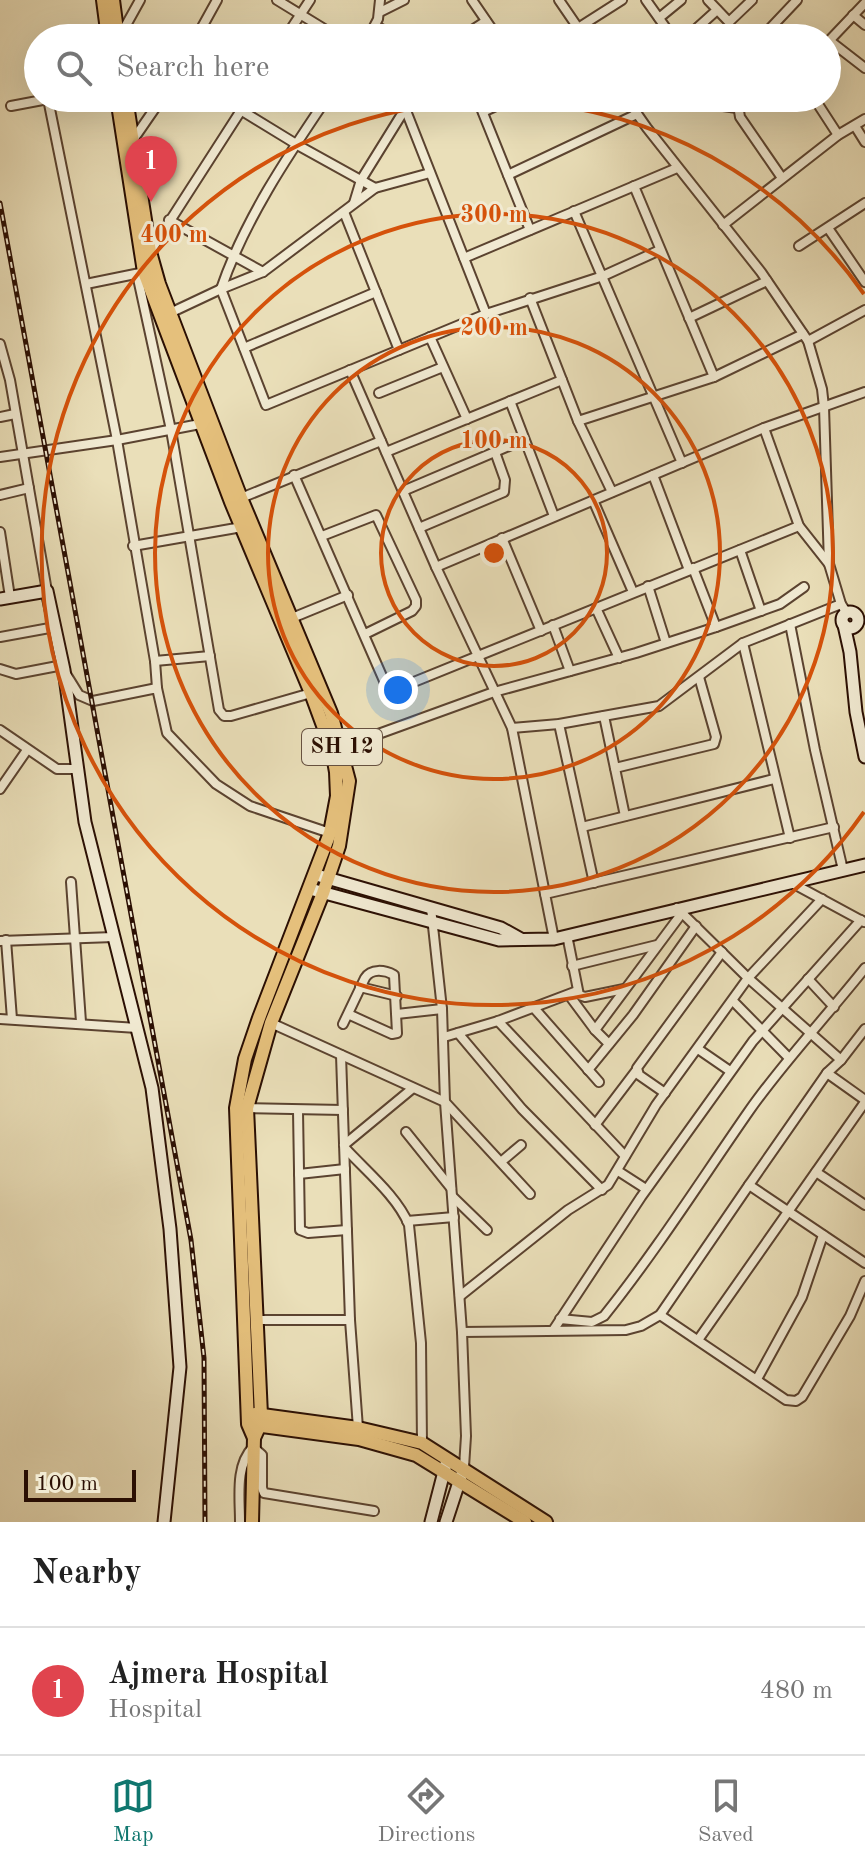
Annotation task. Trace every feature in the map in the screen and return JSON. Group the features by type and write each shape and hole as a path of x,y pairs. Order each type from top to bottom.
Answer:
{"main road":[{"path":"103,0 112,24"},
{"path":"113,0 116,24"},
{"name":"SH 12","path":"119,112 141,273 242,527 349,781 349,797 339,846 322,876 310,889 254,1032 245,1059 236,1108 254,1420"},
{"name":"SH 12","path":"128,112 150,252 170,313 241,498 322,688 337,748 337,796 322,876 323,893 271,1023 247,1108 257,1320 254,1420"},
{"path":"254,1420 358,1428 422,1443 546,1522"},
{"path":"252,1522 254,1420"},
{"path":"254,1420 388,1446 416,1455 525,1522"}],"street":[{"path":"125,24 140,0"},
{"path":"204,24 217,0"},
{"path":"277,0 316,24"},
{"path":"294,24 310,0"},
{"path":"377,24 380,0"},
{"path":"380,12 404,0"},
{"path":"472,0 488,24"},
{"path":"559,0 575,24"},
{"path":"584,24 622,0"},
{"path":"646,0 663,24"},
{"path":"659,18 681,0"},
{"path":"708,0 725,20 731,21 752,0"},
{"path":"701,24 724,0"},
{"path":"774,24 797,0"},
{"path":"848,0 859,9 865,25"},
{"path":"841,28 859,9"},
{"path":"481,24 486,21"},
{"path":"841,51 865,68"},
{"path":"11,106 24,103"},
{"path":"53,112 117,440 167,733 216,784 250,806 330,833"},
{"path":"133,141 153,112"},
{"path":"150,252 241,112"},
{"path":"245,112 295,144 375,188"},
{"path":"317,112 295,144 232,255 221,289 266,405 486,314 603,276 660,250"},
{"path":"353,204 361,180 403,112"},
{"path":"406,112 486,314"},
{"path":"483,112 530,230"},
{"path":"739,112 752,137 782,178"},
{"path":"823,112 838,135"},
{"path":"508,175 637,114 767,281 805,338 822,389 829,564 831,577 847,613 856,712 865,757"},
{"path":"723,225 838,135 865,119"},
{"path":"855,126 865,142"},
{"path":"464,258 677,168"},
{"path":"170,313 263,272 375,188 430,173"},
{"path":"634,186 714,377"},
{"path":"799,246 865,203"},
{"path":"574,211 682,463"},
{"path":"344,212 399,350"},
{"path":"169,220 263,272"},
{"path":"828,228 865,282"},
{"path":"86,284 141,273 191,536 219,710 224,716 231,716 311,693"},
{"path":"689,318 767,281"},
{"path":"244,348 376,292"},
{"path":"530,298 578,421 612,492"},
{"path":"578,421 714,377 865,310"},
{"path":"430,337 467,419"},
{"path":"0,344 63,668 85,822 152,1088 170,1229 180,1367 164,1522"},
{"path":"379,393 443,367"},
{"path":"350,370 436,567 512,728 554,939"},
{"path":"386,452 562,380"},
{"path":"436,567 764,428 865,392"},
{"path":"510,401 554,516"},
{"path":"0,417 15,414"},
{"path":"0,457 200,424"},
{"path":"764,428 799,526 829,564"},
{"path":"403,491 523,440"},
{"path":"241,498 381,441"},
{"path":"419,528 504,492 505,480 495,452"},
{"path":"294,475 385,683 391,690 799,526"},
{"path":"653,475 716,627"},
{"path":"0,495 29,488"},
{"path":"593,500 633,592"},
{"path":"322,536 376,515 416,600 414,609 365,634"},
{"path":"133,546 242,527"},
{"path":"0,532 5,598 47,591"},
{"path":"502,538 541,631"},
{"path":"740,550 761,611"},
{"path":"648,586 666,643"},
{"path":"337,748 570,671 716,627 780,604 804,587"},
{"path":"292,618 348,595"},
{"path":"512,728 559,724 659,706 743,643 790,624 847,613 865,605"},
{"path":"596,608 619,658"},
{"path":"790,624 843,870"},
{"path":"553,625 570,671"},
{"path":"0,637 55,627"},
{"path":"743,643 790,838"},
{"path":"155,661 210,656"},
{"path":"63,668 79,695 93,701 157,688"},
{"path":"0,669 16,674 63,668"},
{"path":"615,768 714,744 716,737 699,677"},
{"path":"604,716 625,816"},
{"path":"559,724 594,883"},
{"path":"0,730 60,769 78,769"},
{"path":"0,789 27,750"},
{"path":"582,827 774,779"},
{"path":"545,894 834,827"},
{"path":"310,889 499,940 554,939 865,866"},
{"path":"322,876 501,928 521,939"},
{"path":"71,882 81,1022"},
{"path":"554,1329 646,1189 730,1071 781,1007 863,921 791,882"},
{"path":"460,1296 568,1210 602,1190 618,1171 665,1093 748,978 822,899"},
{"path":"431,908 444,1037 445,1102 460,1296 466,1436 464,1467 446,1522"},
{"path":"679,910 748,978 841,1060"},
{"path":"595,1030 658,945 679,910"},
{"path":"588,1070 696,926"},
{"path":"567,935 573,993 595,1030 609,1044"},
{"path":"12,1019 3,940 114,937"},
{"path":"572,966 658,945"},
{"path":"595,1125 722,952"},
{"path":"560,1319 592,1322 604,1316 669,1229 750,1109 865,968"},
{"path":"343,1024 360,987 370,972 389,973 396,978 398,1032 394,1034 348,1014"},
{"path":"808,979 834,1007"},
{"path":"360,987 397,996"},
{"path":"444,1037 573,993 585,997 625,989"},
{"path":"733,1001 789,1058"},
{"path":"534,1008 599,1082"},
{"path":"397,1014 442,1009"},
{"path":"0,1021 81,1022 137,1028"},
{"path":"498,1021 625,1156"},
{"path":"271,1023 445,1102 530,1194"},
{"path":"462,1332 626,1330 660,1315 827,1073 865,1029"},
{"path":"458,1033 522,1109 602,1190"},
{"path":"698,1049 730,1071"},
{"path":"341,1055 350,1320 358,1428"},
{"path":"636,1071 665,1093"},
{"path":"698,1340 865,1101 827,1073"},
{"path":"344,1146 413,1088"},
{"path":"247,1108 343,1110"},
{"path":"298,1111 302,1232 347,1230"},
{"path":"406,1132 452,1193 487,1230"},
{"path":"502,1161 521,1145"},
{"path":"344,1146 407,1221 421,1343 422,1443"},
{"path":"299,1174 345,1169"},
{"path":"618,1171 646,1189"},
{"path":"816,1172 865,1205"},
{"path":"749,1185 865,1263"},
{"path":"407,1221 454,1217"},
{"path":"757,1379 806,1288 823,1235"},
{"path":"660,1315 790,1401 802,1397 850,1316 865,1281"},
{"path":"257,1320 350,1320"},
{"path":"240,1522 242,1463 254,1443 262,1455 264,1493 374,1511"},
{"path":"431,1522 448,1458"}],"railway":[{"path":"0,203 191,1240 204,1358 205,1522"}],"place":[{"name":"Ajmera Hospital","path":"151,202"}]}
